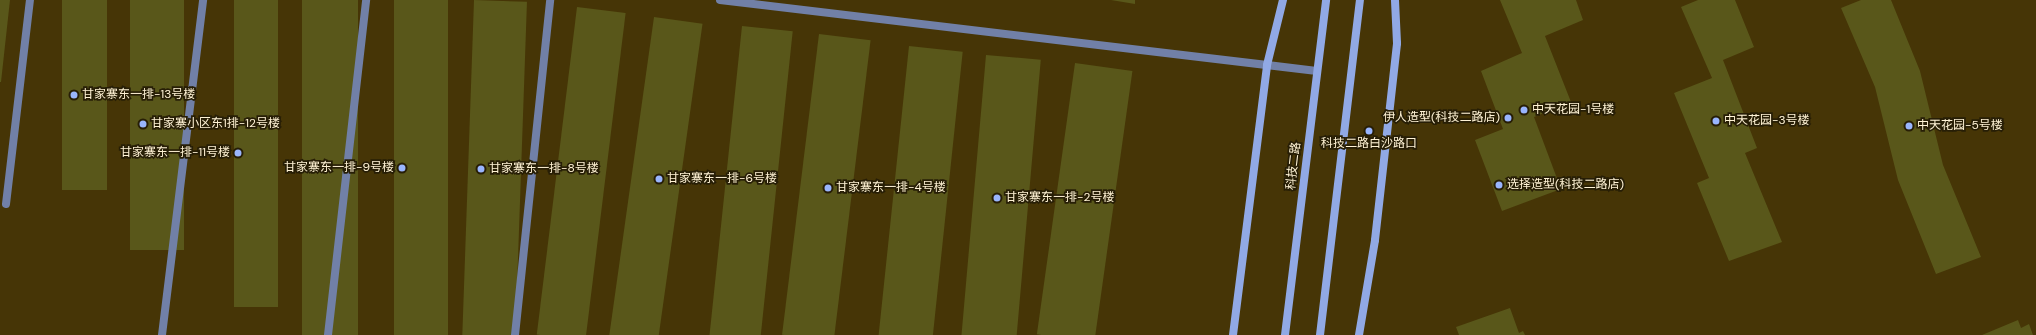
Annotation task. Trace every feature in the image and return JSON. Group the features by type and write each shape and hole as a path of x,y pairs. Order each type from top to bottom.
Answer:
{"street":[{"path":"6,204 30,0"},
{"path":"162,335 203,0"},
{"path":"328,335 366,0"},
{"path":"514,335 550,0"},
{"path":"720,0 1317,71"},
{"path":"1233,335 1267,66 1283,0"},
{"name":"科技二路","path":"1285,335 1326,0"},
{"path":"1320,335 1360,0"},
{"path":"1359,335 1375,240 1396,51 1395,0"}],"building":[{"path":"0,0 10,0 1,82 0,82"},
{"name":"甘家寨东一排-13号楼","path":"62,0 107,0 107,190 62,190"},
{"name":"甘家寨小区东1排-12号楼","path":"130,0 184,0 184,250 130,250"},
{"path":"234,0 278,0 278,307 234,307"},
{"path":"302,0 358,0 358,335 302,335"},
{"name":"甘家寨东一排-9号楼","path":"394,0 448,0 448,335 394,335"},
{"name":"甘家寨东一排-8号楼","path":"474,0 527,2 515,335 462,335"},
{"path":"1111,0 1135,0 1135,4"},
{"name":"中天花园-1号楼","path":"1500,0 1576,0 1583,20 1545,36 1571,102 1534,117 1561,189 1502,211 1475,140 1503,129 1481,71 1522,53"},
{"name":"中天花园-3号楼","path":"1698,0 1735,0 1754,47 1723,60 1757,148 1745,153 1782,242 1729,261 1697,183 1709,178 1674,93 1712,78 1681,7"},
{"name":"中天花园-5号楼","path":"1861,0 1891,0 1920,71 1943,165 1981,257 1936,274 1898,180 1875,87 1841,8"},
{"path":"577,7 626,13 586,335 537,335"},
{"name":"甘家寨东一排-6号楼","path":"654,17 703,24 659,335 609,335"},
{"path":"742,26 793,31 761,335 710,335"},
{"name":"甘家寨东一排-4号楼","path":"819,34 871,40 834,335 782,335"},
{"path":"909,46 963,52 933,335 879,335"},
{"name":"甘家寨东一排-2号楼","path":"986,55 1041,60 1017,335 962,335"},
{"path":"1075,63 1132,71 1095,335 1037,334"},
{"path":"1510,308 1519,333 1523,331 1525,335 1459,335 1456,327"},
{"path":"2018,320 2021,328 2029,324 2033,335 1982,335"}],"place":[{"name":"甘家寨东一排-13号楼","path":"74,95"},
{"name":"中天花园-1号楼","path":"1524,110"},
{"name":"伊人造型(科技二路店)","path":"1508,118"},
{"name":"中天花园-3号楼","path":"1716,121"},
{"name":"甘家寨小区东1排-12号楼","path":"143,124"},
{"name":"中天花园-5号楼","path":"1909,126"},
{"name":"科技二路白沙路口","path":"1369,131"},
{"name":"甘家寨东一排-11号楼","path":"238,153"},
{"name":"甘家寨东一排-9号楼","path":"402,168"},
{"name":"甘家寨东一排-8号楼","path":"481,169"},
{"name":"甘家寨东一排-6号楼","path":"659,179"},
{"name":"选择造型(科技二路店)","path":"1499,185"},
{"name":"甘家寨东一排-4号楼","path":"828,188"},
{"name":"甘家寨东一排-2号楼","path":"997,198"}]}
